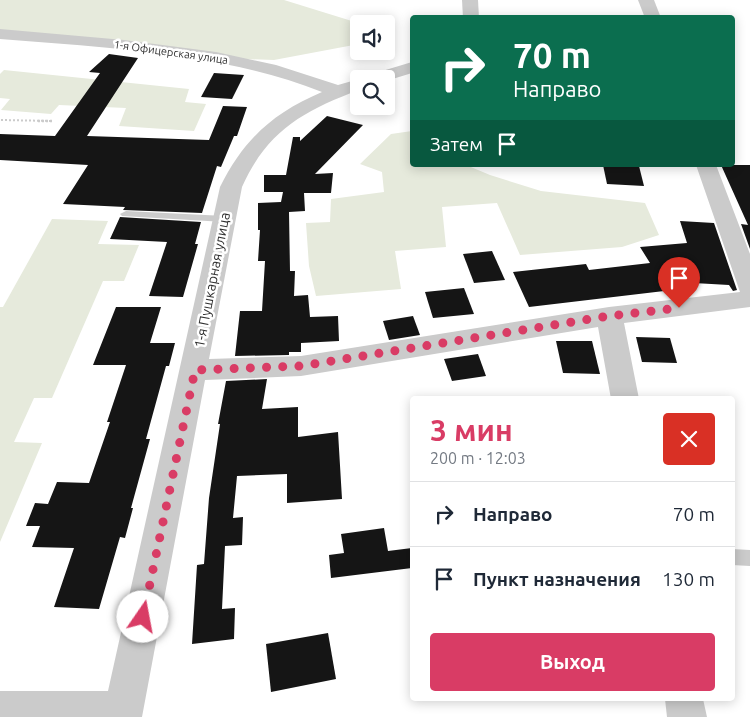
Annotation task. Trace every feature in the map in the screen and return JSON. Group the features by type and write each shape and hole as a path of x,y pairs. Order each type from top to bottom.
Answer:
{"street":[{"path":"470,0 471,15"},
{"path":"646,0 652,15"},
{"name":"1-я Офицерская улица","path":"0,34 183,52 248,63 348,88"},
{"path":"395,72 410,67"},
{"name":"1-я Пушкарная улица","path":"123,714 231,187 239,167 272,128 300,108 348,88"},
{"path":"707,167 750,287"},
{"path":"195,370 301,366 609,316 750,299"},
{"path":"609,316 624,396"},
{"path":"684,701 687,717"},
{"path":"0,711 123,714"}],"lane":[{"path":"126,214 224,219"},
{"path":"735,557 750,558"}],"path":[{"path":"1,120 53,121"}],"shaded area":[{"path":"0,0 284,0 350,20 350,46 274,60 216,58 0,31"},
{"path":"4,70 189,89 185,102 206,104 194,131 119,126 126,108 59,105 51,114 1,110 10,99 0,98 0,74"},
{"path":"410,131 410,167 471,167 541,191 645,203 659,235 622,247 520,255 497,203 442,207 446,247 395,251 401,289 316,296 309,266 306,223 330,222 331,199 384,192 382,172 360,164 391,134"},
{"path":"52,219 108,221 98,244 139,245 124,281 103,281 52,398 34,398 14,442 42,443 0,542 0,307 3,307"}],"building":[{"path":"109,54 138,58 87,136 209,140 223,106 247,107 237,136 234,136 221,167 217,166 202,213 123,210 125,207 63,204 88,165 0,160 0,134 55,136 100,73 89,72"},
{"path":"214,73 244,75 232,99 201,97"},
{"path":"327,116 363,125 315,174 333,173 331,193 304,193 305,211 289,212 290,271 295,271 294,296 308,295 310,317 338,316 339,341 301,343 301,352 289,352 289,355 235,356 240,311 262,311 265,261 258,261 260,230 258,230 258,203 281,202 283,192 264,192 264,175 286,175 293,137 300,137 300,141"},
{"path":"750,165 750,249 741,224 748,225 722,167"},
{"path":"603,167 639,167 644,186 607,184"},
{"path":"120,217 201,222 195,244 198,244 183,297 149,296 167,242 110,239"},
{"path":"680,221 714,223 737,290 733,291 729,285 676,282 681,289 529,307 513,272 586,264 589,270 650,263 640,247 687,243"},
{"path":"492,251 505,280 474,283 463,254"},
{"path":"464,288 474,314 433,318 425,292"},
{"path":"116,307 161,307 150,343 175,343 169,366 166,366 146,439 150,439 131,508 133,508 125,538 120,537 99,609 54,607 74,548 32,547 40,526 26,526 35,503 48,504 57,482 89,483 110,422 107,422 126,365 93,365"},
{"path":"413,316 420,335 389,340 383,321"},
{"path":"636,337 670,338 677,363 642,362"},
{"path":"556,341 592,341 600,374 563,373"},
{"path":"478,354 486,376 452,381 444,359"},
{"path":"267,379 262,409 298,407 298,437 338,432 342,499 287,503 287,474 237,476 233,518 243,517 242,545 225,546 222,609 235,608 234,639 192,644 197,565 204,564 209,498 220,424 218,424 226,381"},
{"path":"384,528 388,551 410,548 410,568 331,578 329,555 344,553 341,534"},
{"path":"328,633 336,679 271,692 266,644"}],"route":[{"path":"143,617 195,370 301,366 609,316 679,308"}]}
